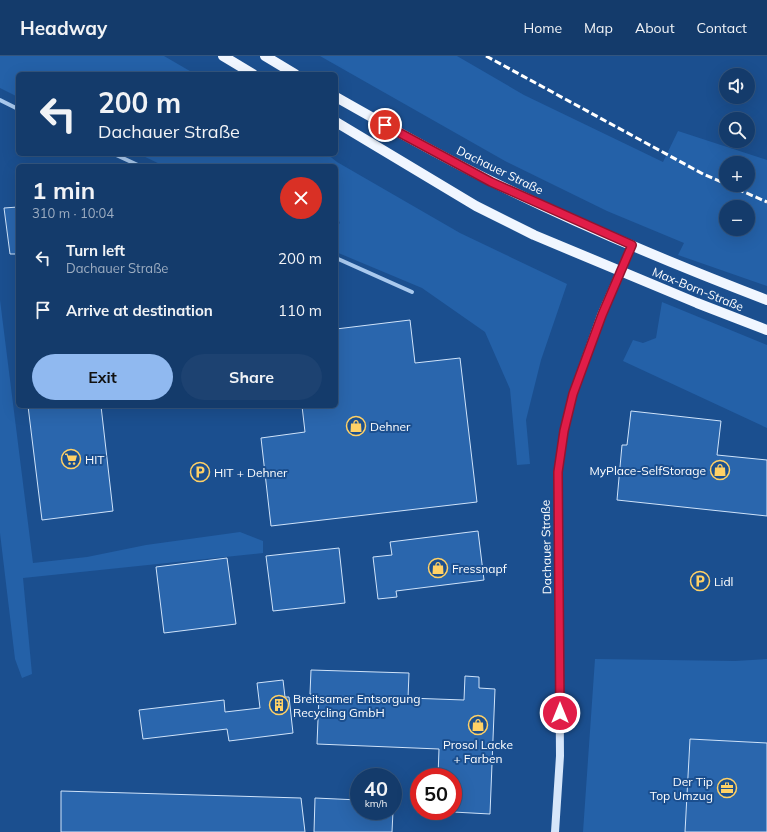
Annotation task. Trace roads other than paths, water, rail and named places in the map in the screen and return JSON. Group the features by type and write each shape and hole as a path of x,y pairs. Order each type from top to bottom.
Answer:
{"main road":[{"path":"223,56 250,72"},
{"path":"265,56 293,72"},
{"name":"Dachauer Straße","path":"338,99 491,182 632,245 602,315 573,394 564,431 558,472 560,756 555,832"},
{"path":"338,123 476,206 534,235 620,271"},
{"name":"Max-Born-Straße","path":"632,245 678,266 767,300"},
{"name":"Max-Born-Straße","path":"620,271 767,330"}],"street":[{"path":"0,100 16,108"},
{"path":"118,156 136,164"},
{"path":"338,259 412,292"}],"railway":[{"path":"486,56 703,174 719,181"},
{"path":"744,192 767,202"}],"place":[{"name":"Dehner","path":"356,426"},
{"name":"HIT","path":"71,459"},
{"name":"MyPlace-SelfStorage","path":"720,470"},
{"name":"HIT + Dehner","path":"200,472"},
{"name":"Fressnapf","path":"438,568"},
{"name":"Lidl","path":"700,581"},
{"name":"Breitsamer Entsorgung Recycling GmbH","path":"279,705"},
{"name":"Prosol Lacke + Farben","path":"478,725"},
{"name":"Der Tip Top Umzug","path":"727,788"}]}
